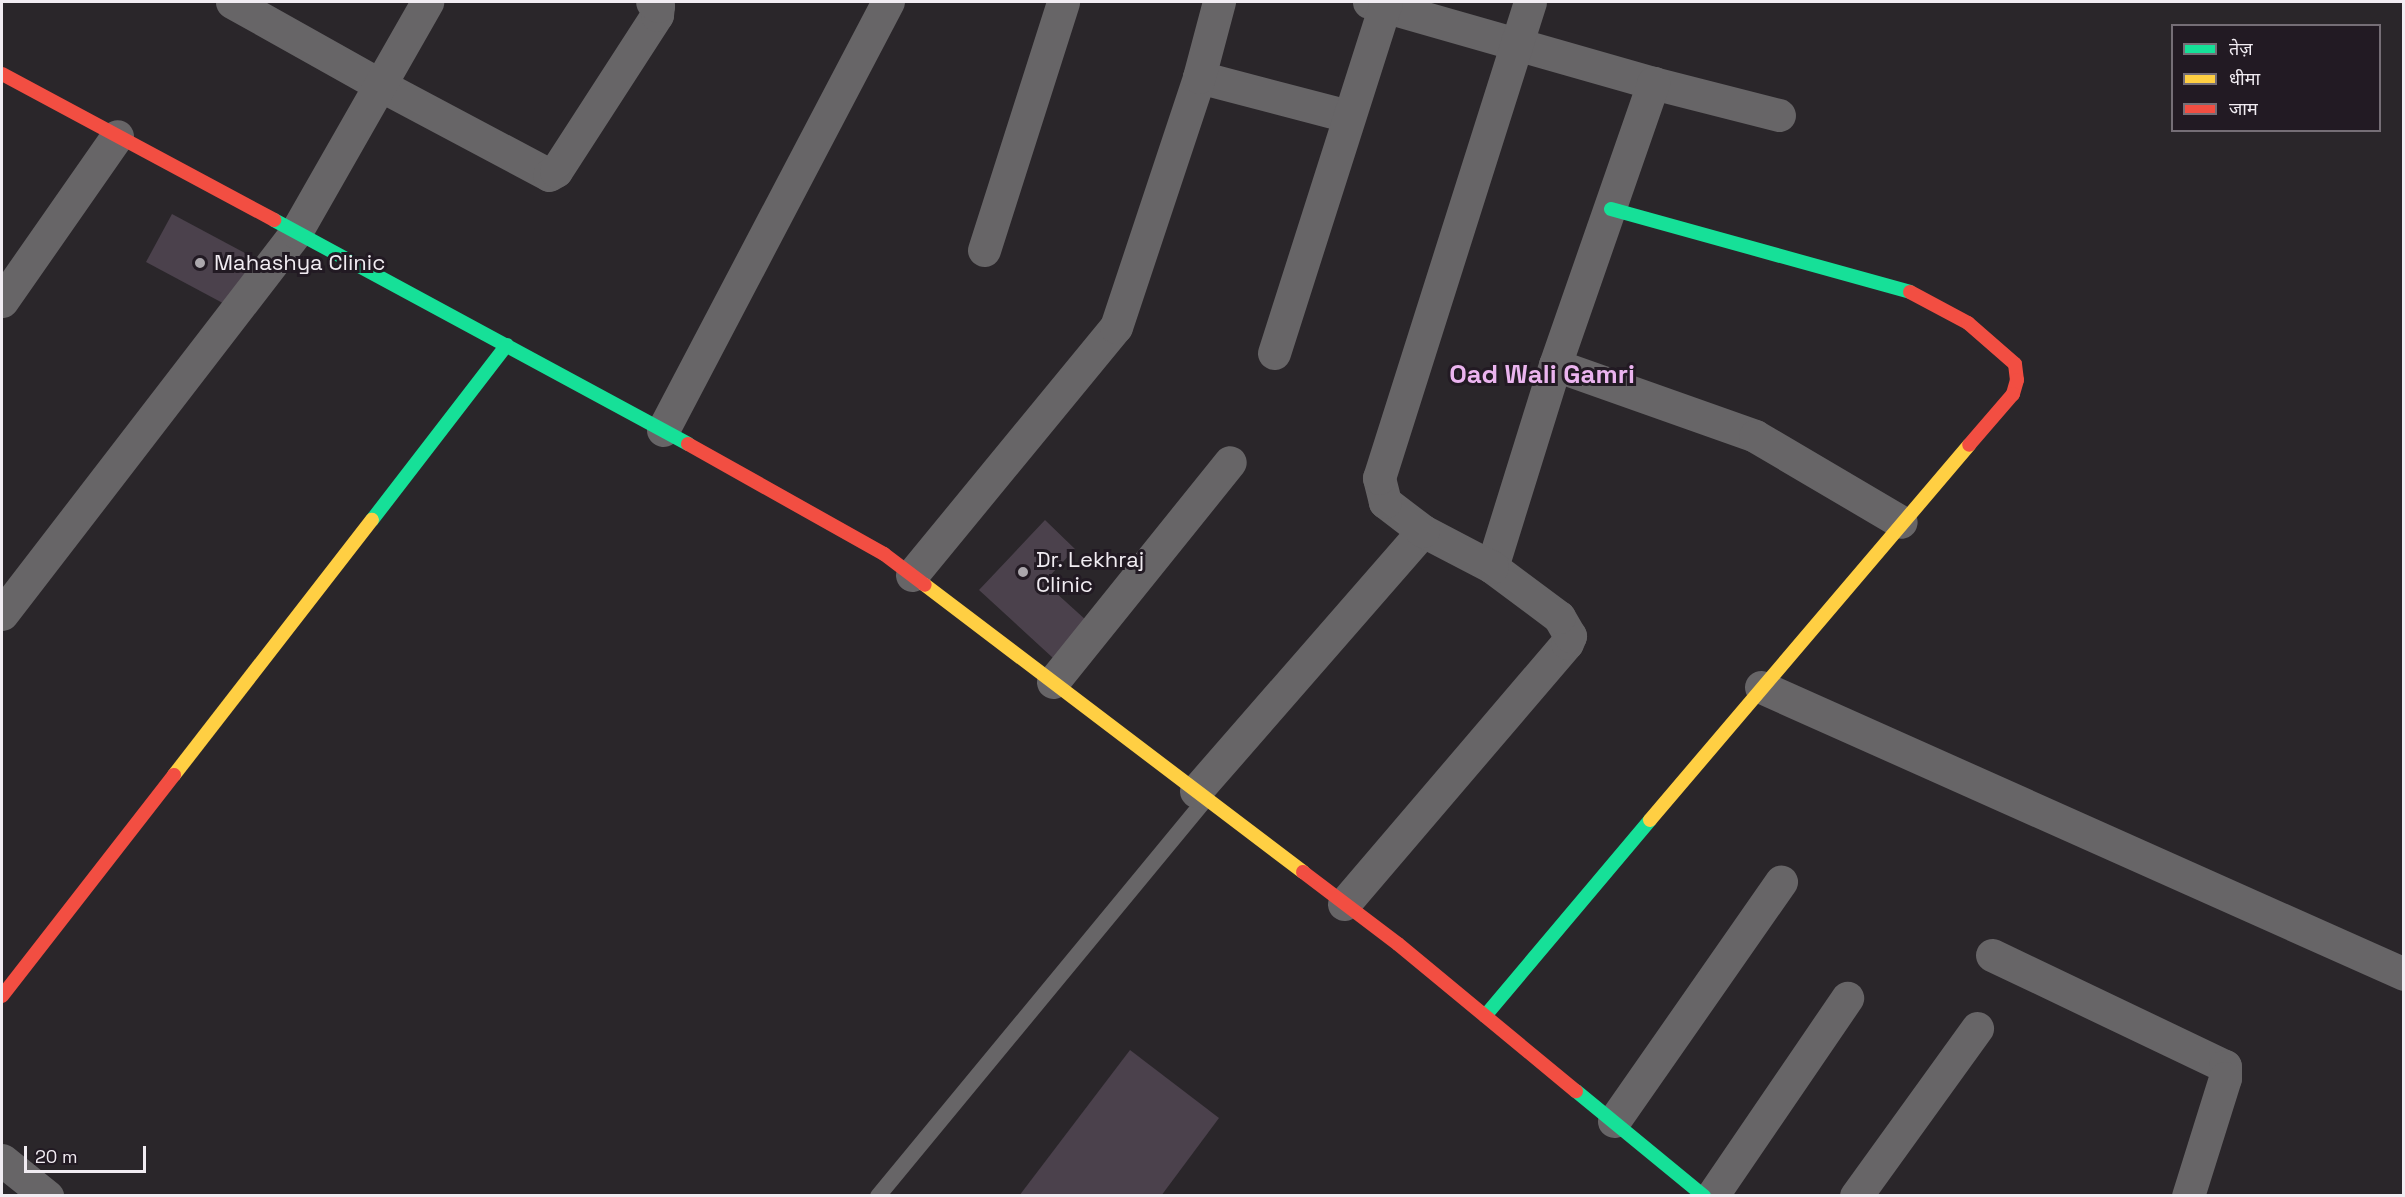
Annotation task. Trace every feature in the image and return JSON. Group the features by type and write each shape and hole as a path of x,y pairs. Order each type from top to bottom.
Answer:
{"street":[{"path":"232,2 380,85 549,175 556,171 657,15 658,6 652,2"},
{"path":"2,614 296,232 427,2"},
{"path":"663,430 888,2"},
{"path":"984,250 1064,2"},
{"path":"912,575 1116,327 1199,77 1219,2"},
{"path":"1344,904 1567,643 1570,636 1559,616 1492,567 1423,531 1385,502 1379,478 1530,2"},
{"path":"1274,353 1348,116 1380,3 1653,83 1779,115"},
{"path":"2,74 507,345 884,554 1344,904 1485,1016 1704,1196"},
{"path":"1199,77 1348,116"},
{"path":"1492,567 1555,365 1653,83"},
{"path":"2,301 117,136"},
{"path":"1485,1016 1901,522 2013,394 2017,380 2014,364 1968,323 1911,292 1611,209"},
{"path":"2,996 507,345"},
{"path":"1555,365 1755,436 1901,522"},
{"path":"1053,682 1230,462"},
{"path":"1201,795 1423,531"},
{"path":"1761,687 2403,974"},
{"path":"1614,1121 1780,882"},
{"path":"1992,955 2225,1066 2225,1078 2187,1196"},
{"path":"1712,1196 1847,998"},
{"path":"1856,1196 1977,1028"},
{"path":"2,1160 47,1196"}],"lane":[{"path":"878,1196 1201,795"}],"building":[{"path":"172,214 258,260 232,308 146,262"},
{"path":"1045,520 1075,549 1044,582 1087,621 1053,658 979,590"},
{"path":"1130,1050 1219,1118 1161,1196 1019,1196"}],"traffic: fast":[{"path":"1611,209 1910,292"},
{"path":"274,220 688,444"},
{"path":"372,520 507,345"},
{"path":"1485,1016 1650,820"},
{"path":"1576,1091 1704,1196"}],"traffic: slow":[{"path":"1650,820 1969,445"},
{"path":"174,775 372,520"},
{"path":"925,585 1303,872"}],"traffic: jam":[{"path":"2,74 274,220"},
{"path":"1910,292 1968,323 2015,364 2017,380 2013,394 1969,445"},
{"path":"688,444 884,554 925,585"},
{"path":"2,996 174,775"},
{"path":"1303,872 1398,944 1576,1091"}],"place":[{"name":"Mahashya Clinic","path":"200,263"},
{"name":"Dr. Lekhraj Clinic","path":"1023,572"}],"district":[{"name":"Oad Wali Gamri","path":"1542,375"}]}
